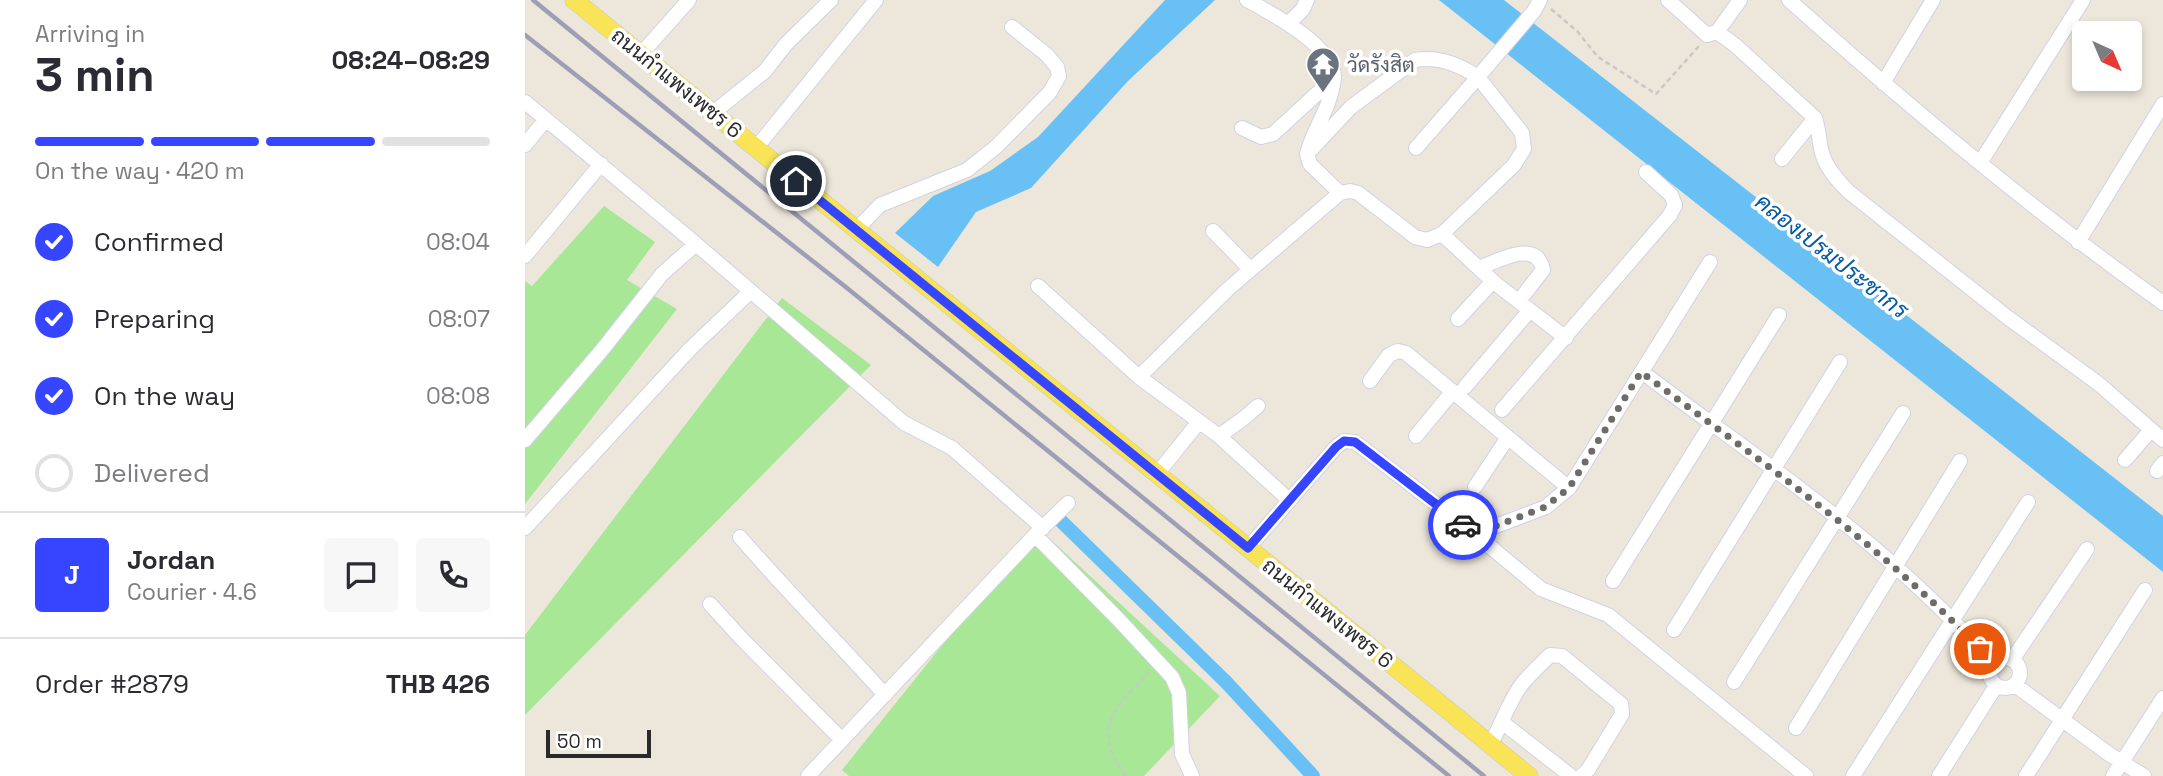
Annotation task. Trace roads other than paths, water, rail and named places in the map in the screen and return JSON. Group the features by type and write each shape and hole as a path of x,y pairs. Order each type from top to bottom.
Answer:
{"main road":[{"name":"ถนนกำแพงเพชร 6","path":"578,1 1529,776"}],"street":[{"path":"641,54 689,0"},
{"path":"713,113 765,71 786,44 831,0"},
{"path":"756,148 876,0"},
{"path":"1247,0 1289,23 1318,48 1332,67 1334,78 1328,103 1307,154 1310,164 1340,193"},
{"path":"1289,23 1303,9 1307,0"},
{"path":"1668,0 1712,34 1735,45 1815,118 1822,153 1835,178 1849,192 2007,317 2099,384 2157,435 2125,460"},
{"path":"1712,34 1740,0"},
{"path":"1789,0 1883,83 2078,243 2163,303"},
{"path":"1883,83 1933,0"},
{"path":"1980,163 2083,0"},
{"path":"1416,148 1490,64 1537,5"},
{"path":"856,230 880,205 967,170 997,146 1050,92 1059,76 1058,67 1012,27"},
{"path":"1139,377 1250,269 1340,193 1358,193 1415,237 1427,240 1442,234 1514,165 1524,149 1522,133 1478,77 1460,65 1425,58 1415,61 1351,107 1307,154"},
{"path":"1242,128 1261,137 1273,134 1334,78"},
{"path":"525,102 696,244 904,423 951,447 1039,531 1172,677 1179,694 1182,754 1192,776"},
{"path":"2078,243 2163,104"},
{"path":"1781,159 1815,118"},
{"path":"525,145 546,119"},
{"path":"525,256 601,164"},
{"path":"1501,410 1670,215 1675,205 1671,195 1646,172"},
{"path":"1213,231 1250,269"},
{"path":"1442,234 1493,281 1566,338"},
{"path":"525,440 602,350 662,274 696,244"},
{"path":"1416,436 1459,389 1525,306 1543,270 1542,262 1537,256 1524,252 1479,268"},
{"path":"1475,534 1545,507 1569,488 1710,262"},
{"path":"1458,319 1493,281"},
{"path":"1038,286 1139,377 1219,436 1289,500"},
{"path":"525,528 690,349 750,292"},
{"path":"1613,581 1779,315"},
{"path":"1370,381 1389,355 1398,351 1406,352 1459,389 1508,437 1569,488"},
{"path":"1674,630 1840,362"},
{"path":"1641,372 1837,518 1954,620 1994,663"},
{"path":"1219,436 1258,406"},
{"path":"1734,682 1903,413"},
{"path":"1157,474 1198,423"},
{"path":"1475,487 1508,437"},
{"path":"1248,548 1336,447 1344,441 1355,442 1542,589 1608,615 1806,776"},
{"path":"1796,729 1960,461"},
{"path":"1853,776 2028,502"},
{"path":"808,776 1068,503"},
{"path":"740,537 884,695"},
{"path":"2012,660 2087,549"},
{"path":"2026,776 2145,590"},
{"path":"710,604 842,740"},
{"path":"1490,745 1522,684 1549,655 1562,656 1623,709 1588,770 1581,776"},
{"path":"2003,658 2012,660 2021,671 2015,685 2006,689 1996,686 1990,673 1994,663 2003,658"},
{"path":"2015,685 2144,776"},
{"path":"1939,776 1996,686"},
{"path":"2113,776 2163,698"},
{"path":"1503,723 1570,776"}],"water":[{"path":"1165,0 1215,0 1128,81 1031,188 976,212 938,267 895,233 933,196 990,171 1038,137"},
{"path":"1439,0 1504,0 2163,516 2163,572"}],"waterway":[{"path":"1061,521 1226,682 1313,776"}],"railway":[{"path":"533,0 1484,776"},
{"path":"525,35 847,288 1449,776"}],"place":[{"name":"วัดรังสิต","path":"1323,94"}],"water label":[{"name":"คลองเปรมประชากร","path":"1832,256"}]}
